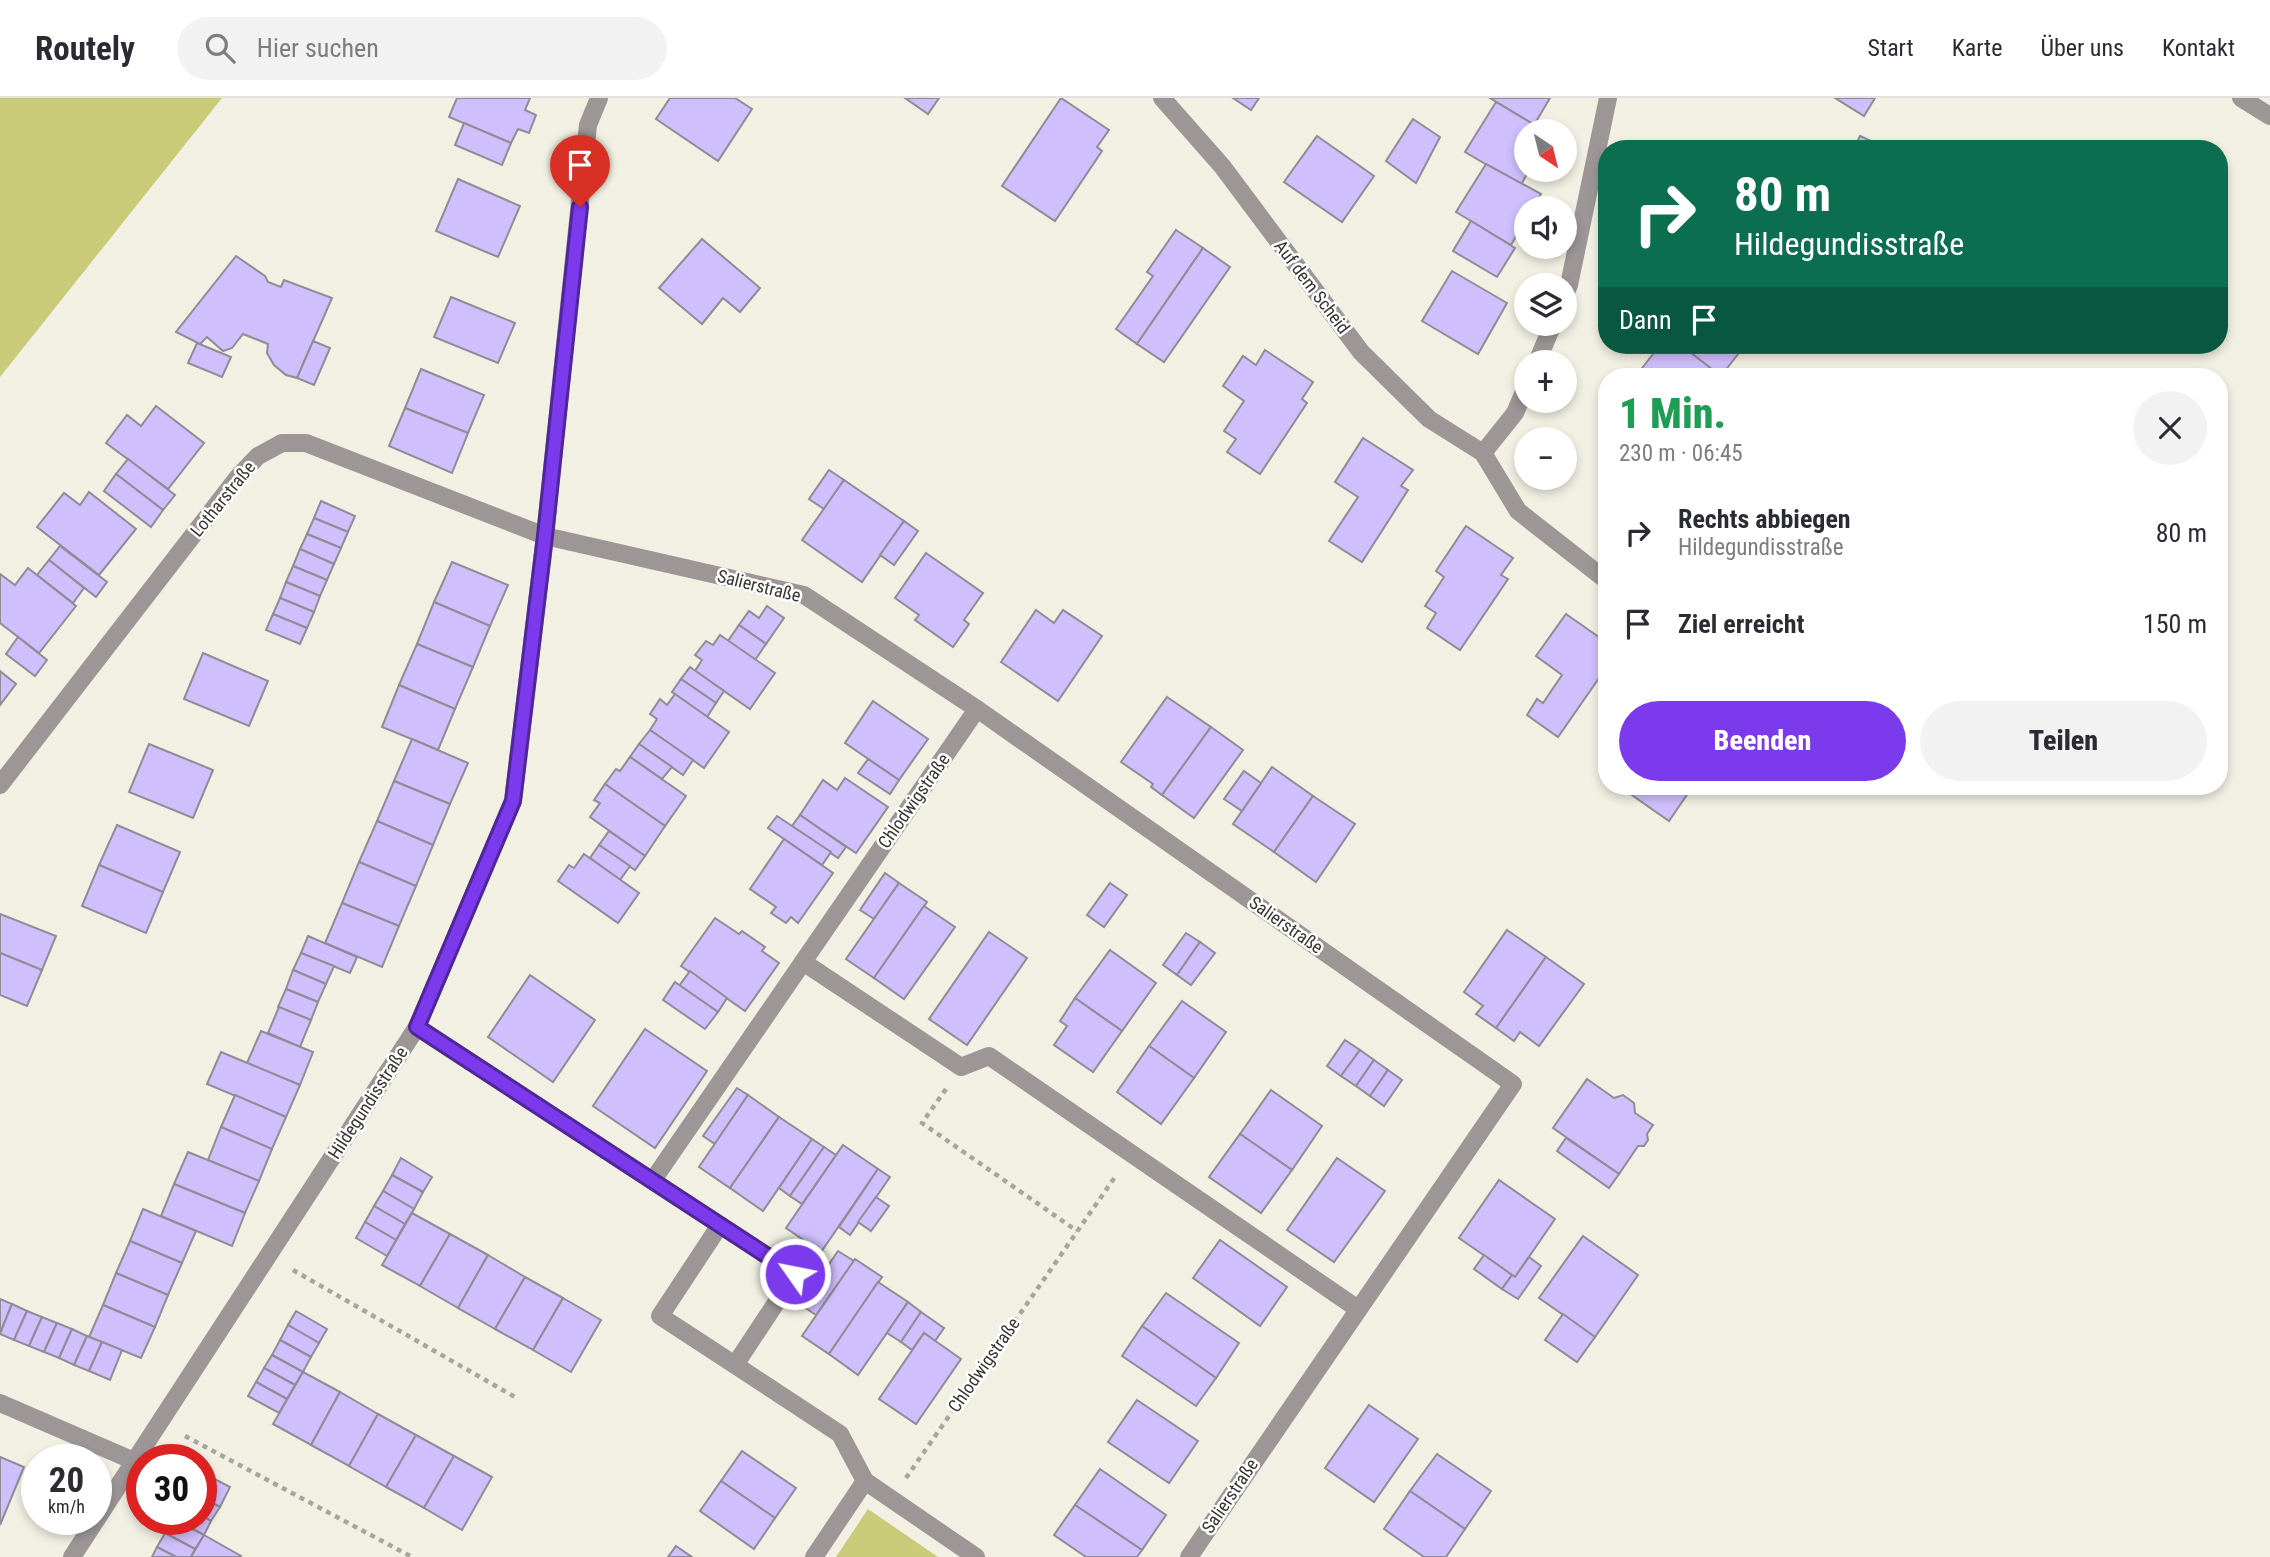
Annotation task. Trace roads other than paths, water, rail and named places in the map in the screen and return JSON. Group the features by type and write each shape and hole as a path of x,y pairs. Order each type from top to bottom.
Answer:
{"street":[{"name":"Hildegundisstraße","path":"145,1444 417,1027 513,801 545,536 588,125 599,98"},
{"name":"Auf dem Scheid","path":"1162,98 1222,166 1361,352 1429,419 1483,453 1518,510 1598,574"},
{"path":"1599,140 1608,98"},
{"path":"2241,98 2270,116"},
{"path":"1572,273 1598,146"},
{"path":"1483,453 1515,413"},
{"name":"Lotharstraße","path":"0,785 238,477 258,456 282,443 306,443 545,536"},
{"name":"Salierstraße","path":"545,536 804,595 977,709 1513,1084 1189,1557"},
{"name":"Chlodwigstraße","path":"653,1180 977,709"},
{"path":"803,962 961,1067 989,1056 1358,1309"},
{"path":"417,1027 795,1274 735,1365"},
{"path":"720,1225 660,1316 840,1434 865,1481 976,1557"},
{"path":"0,1403 126,1458"},
{"name":"Hildegundisstraße","path":"72,1557 126,1473"},
{"path":"814,1557 865,1481"}]}
